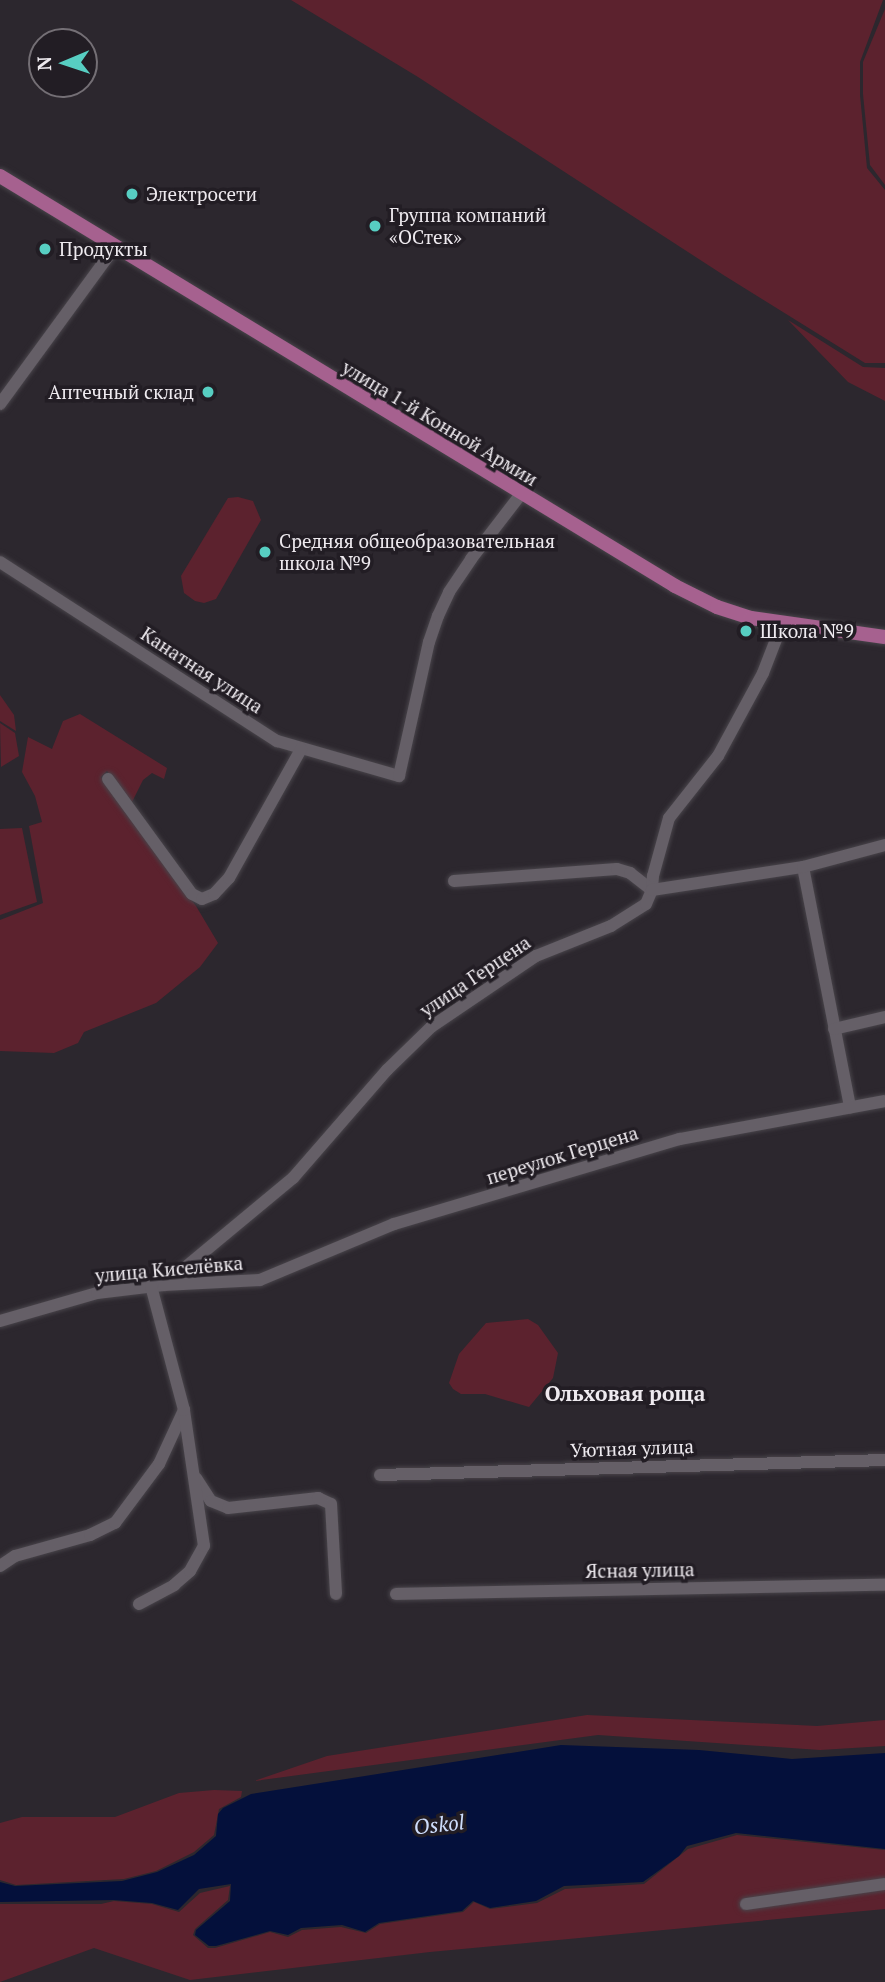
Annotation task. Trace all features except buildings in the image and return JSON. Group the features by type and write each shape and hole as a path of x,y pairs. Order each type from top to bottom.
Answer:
{"main road":[{"name":"улица 1-й Конной Армии","path":"0,176 675,586 717,607 782,624 885,637"}],"street":[{"path":"0,404 115,247"},
{"name":"Канатная улица","path":"0,562 277,741 399,776 429,642 438,616 449,592 471,559 521,494"},
{"path":"652,890 669,818 718,756 763,673 782,624"},
{"path":"108,779 192,894 202,899 214,894 229,878 301,749"},
{"path":"454,881 617,869 630,873 652,890 803,866 885,845"},
{"path":"803,866 850,1107"},
{"name":"улица Герцена","path":"158,1285 293,1178 387,1070 431,1027 536,956 611,926 646,904 652,890"},
{"path":"834,1029 885,1017"},
{"name":"переулок Герцена","path":"260,1280 394,1223 680,1139 885,1101"},
{"name":"улица Киселёвка","path":"0,1321 97,1293 158,1285 260,1280"},
{"path":"139,1604 174,1585 190,1571 204,1546 184,1410 158,1285"},
{"path":"0,1566 15,1556 90,1535 115,1523 159,1464 184,1410"},
{"name":"Уютная улица","path":"380,1475 885,1460"},
{"path":"194,1475 211,1501 228,1508 318,1498 331,1504 336,1594"},
{"name":"Ясная улица","path":"396,1594 885,1585"},
{"path":"746,1904 885,1884"}],"shaded area":[{"path":"291,0 883,0 860,62 860,95 867,168 885,190 885,363 865,363 725,276 418,77"},
{"path":"885,9 885,185 870,165 863,94 863,62"},
{"path":"788,320 863,367 885,368 885,401 848,382"},
{"path":"238,497 253,501 261,520 216,599 204,603 195,601 184,593 181,576 228,498"},
{"path":"0,695 14,715 16,731 0,721"},
{"path":"80,714 167,768 164,779 152,773 143,780 132,802 107,771 101,777 196,906 218,943 200,967 156,1003 84,1032 78,1043 54,1053 0,1051 0,920 43,903 29,826 42,822 35,796 22,772 28,737 52,749 63,721"},
{"path":"0,723 15,733 19,756 1,767"},
{"path":"22,828 37,902 0,915 0,829"},
{"path":"528,1319 538,1325 558,1353 553,1378 529,1407 485,1394 461,1394 453,1389 449,1383 459,1354 486,1323"},
{"path":"587,1715 817,1726 885,1720 885,1746 820,1750 598,1735 254,1781 327,1756"},
{"path":"242,1791 241,1797 219,1809 214,1835 194,1852 156,1871 124,1879 16,1885 0,1880 0,1823 22,1817 115,1817 179,1793"},
{"path":"737,1835 885,1850 885,1909 430,1952 190,1980 94,1948 0,1982 0,1904 101,1904 114,1901 152,1904 179,1912 200,1893 230,1886 228,1900 195,1929 193,1935 208,1948 215,1948 270,1932 288,1937 302,1930 341,1927 366,1933 380,1924 463,1912 474,1902 490,1909 537,1903 565,1889 644,1884 688,1849"}],"water":[{"name":"Oskol","path":"561,1745 699,1750 792,1759 885,1753 885,1849 736,1833 687,1846 679,1856 643,1882 564,1886 536,1901 490,1908 473,1901 462,1911 379,1923 365,1932 342,1925 301,1928 288,1935 270,1931 216,1946 209,1946 195,1935 196,1930 230,1901 231,1884 199,1889 178,1910 152,1903 114,1900 0,1902 0,1882 15,1886 122,1881 157,1872 194,1855 216,1836 218,1814 223,1808 251,1794"}],"place":[{"name":"Электросети","path":"132,194"},
{"name":"Группа компаний «ОСтек»","path":"375,226"},
{"name":"Продукты","path":"45,249"},
{"name":"Аптечный склад","path":"208,392"},
{"name":"Средняя общеобразовательная школа №9","path":"265,552"},
{"name":"Школа №9","path":"746,631"}],"district":[{"name":"Ольховая роща","path":"625,1393"}]}
